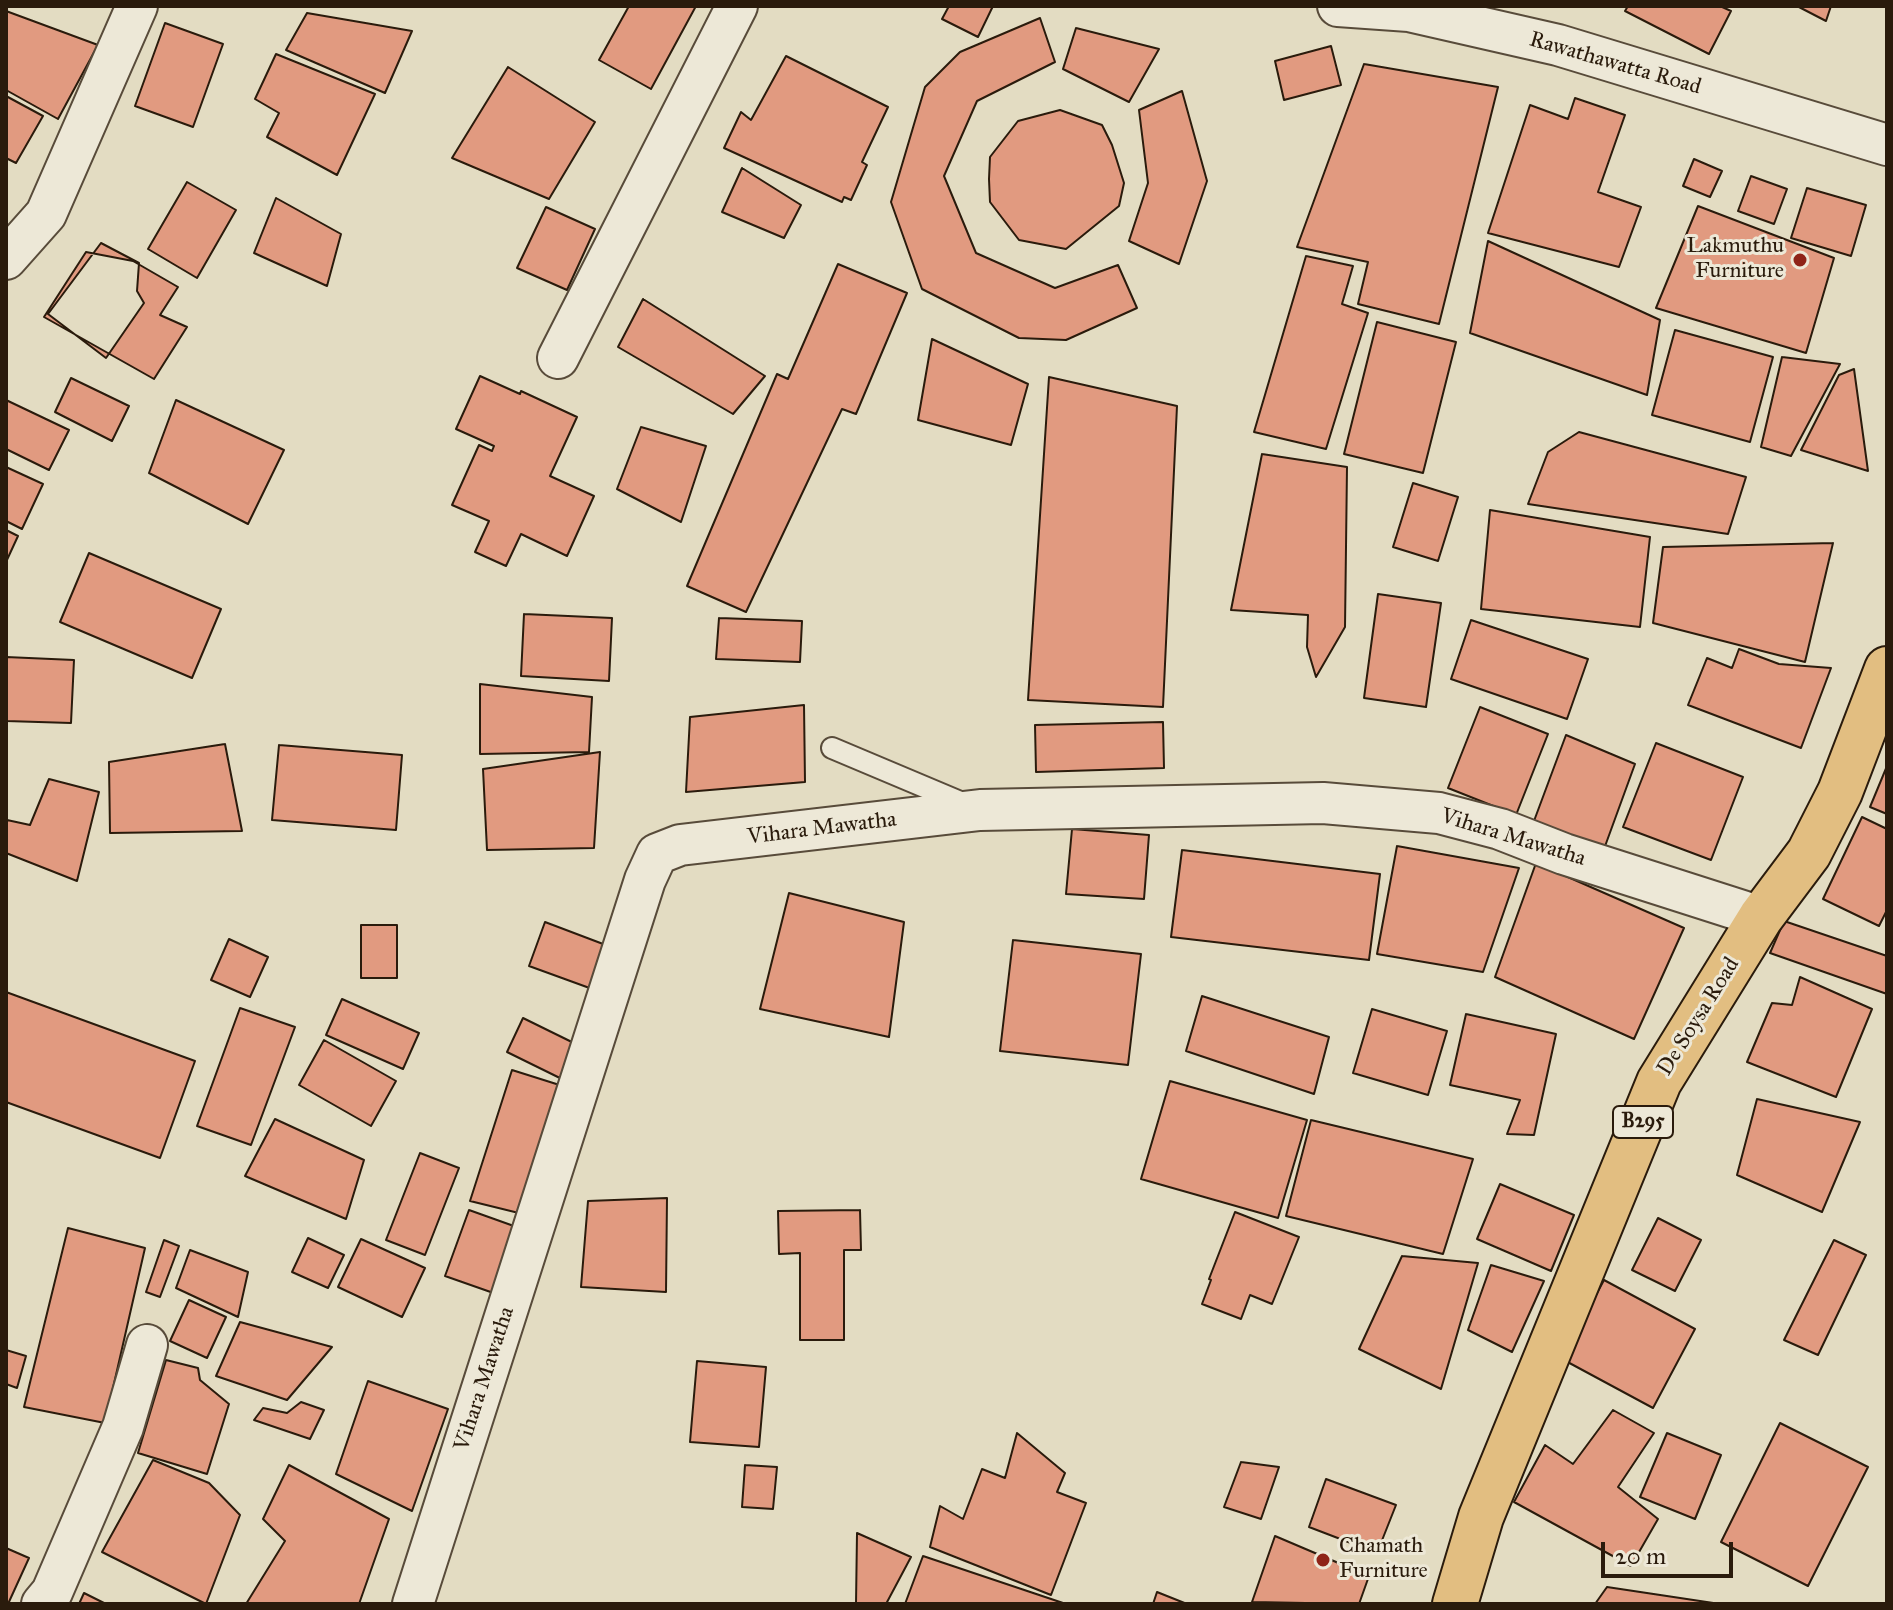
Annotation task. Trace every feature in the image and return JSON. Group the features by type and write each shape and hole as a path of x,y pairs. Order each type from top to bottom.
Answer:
{"main road":[{"name":"De Soysa Road","path":"1455,1604 1481,1517 1659,1082 1761,917 1809,853 1840,792 1887,669"}],"street":[{"path":"6,259 46,214 137,6"},
{"path":"558,358 737,6"},
{"name":"Rawathawatta Road","path":"1338,6 1410,8 1558,45 1887,145"},
{"name":"Vihara Mawatha","path":"413,1604 645,880 657,854 680,845 980,810 1323,803 1439,813 1500,829 1564,854 1761,917"},
{"path":"42,1604 52,1592 123,1427 147,1345"}],"lane":[{"path":"832,748 980,810"}],"building":[{"path":"629,6 696,6 651,89 599,60"},
{"path":"949,6 993,6 978,37 942,19"},
{"path":"1628,6 1720,6 1731,11 1709,54 1625,11"},
{"path":"1797,6 1831,6 1826,21"},
{"path":"6,11 98,45 58,119 6,90"},
{"path":"307,13 412,31 385,93 286,50"},
{"path":"1040,18 1055,62 977,101 944,176 976,253 1055,288 1118,265 1137,308 1066,340 1019,338 922,289 891,202 925,87 960,52"},
{"path":"165,23 223,44 193,127 135,106"},
{"path":"1076,28 1159,49 1129,102 1063,69"},
{"path":"1331,46 1341,85 1284,100 1275,61"},
{"path":"276,54 375,94 337,175 267,137 279,113 255,99"},
{"path":"786,56 888,107 862,162 867,165 851,200 844,197 842,202 724,148 741,112 751,120"},
{"path":"1364,64 1498,87 1439,324 1358,304 1368,262 1297,247"},
{"path":"508,67 595,122 549,199 452,158"},
{"path":"1182,91 1207,181 1179,264 1129,241 1148,183 1139,110"},
{"path":"6,96 43,116 16,163 6,158"},
{"path":"1575,98 1625,115 1598,192 1641,207 1619,267 1488,233 1530,105 1568,119"},
{"path":"1060,110 1102,125 1124,183 1119,206 1066,249 1019,240 990,202 989,179 990,157 1018,121"},
{"path":"1694,159 1722,171 1710,197 1683,186"},
{"path":"742,168 801,205 784,238 722,212"},
{"path":"1751,176 1787,189 1774,224 1738,211"},
{"path":"187,182 236,210 197,278 148,249"},
{"path":"1807,188 1866,205 1851,256 1791,238"},
{"path":"276,198 341,234 327,286 254,253"},
{"path":"1698,206 1834,258 1806,353 1656,308"},
{"path":"546,207 595,229 567,290 517,268"},
{"path":"1488,241 1660,320 1647,395 1470,333"},
{"path":"101,243 139,263 137,291 144,303 106,358 48,314"},
{"path":"86,252 133,261 178,287 160,315 187,327 154,379 44,317"},
{"path":"1306,256 1353,266 1342,304 1368,313 1326,449 1254,432"},
{"path":"838,264 907,293 856,414 842,409 746,612 687,586 777,374 788,379"},
{"path":"643,299 765,376 733,414 618,347"},
{"path":"1377,322 1456,342 1423,473 1344,454"},
{"path":"1675,330 1773,357 1750,442 1652,415"},
{"path":"932,339 1028,384 1011,445 918,420"},
{"path":"1782,357 1840,364 1791,456 1761,447"},
{"path":"1854,369 1868,471 1801,450 1839,375"},
{"path":"480,376 577,417 550,476 594,496 567,556 521,534 506,566 475,552 489,521 452,505 479,445 492,451 494,446 456,429"},
{"path":"1049,377 1177,406 1163,707 1028,700"},
{"path":"71,378 129,406 112,441 55,412"},
{"path":"6,400 69,430 49,470 6,449"},
{"path":"176,400 284,450 248,524 149,473"},
{"path":"641,427 706,446 681,522 617,489"},
{"path":"1579,432 1746,477 1728,534 1528,504 1548,452"},
{"path":"1262,454 1347,467 1345,627 1316,677 1307,647 1308,615 1231,610"},
{"path":"6,467 43,484 22,529 6,521"},
{"path":"1413,483 1458,497 1438,561 1393,547"},
{"path":"1490,510 1650,537 1640,627 1481,609"},
{"path":"6,530 18,536 6,562"},
{"path":"1833,543 1805,662 1653,623 1663,547"},
{"path":"89,553 221,609 192,678 60,622"},
{"path":"1378,594 1441,603 1426,707 1364,698"},
{"path":"524,614 612,618 609,681 521,676"},
{"path":"719,618 802,621 800,662 716,659"},
{"path":"1471,620 1588,659 1567,719 1451,679"},
{"path":"1739,649 1779,664 1831,668 1801,748 1688,705 1707,658 1732,668"},
{"path":"6,657 74,660 71,723 6,721"},
{"path":"480,684 592,697 589,752 480,754"},
{"path":"804,705 805,782 686,792 690,717"},
{"path":"1480,707 1548,734 1516,815 1448,788"},
{"path":"1163,722 1164,768 1036,772 1035,725"},
{"path":"1566,735 1635,764 1604,849 1531,829"},
{"path":"1656,743 1743,777 1711,860 1623,827"},
{"path":"225,744 242,831 110,833 109,762"},
{"path":"279,745 402,755 396,830 272,820"},
{"path":"600,752 594,848 487,850 483,769"},
{"path":"1887,766 1887,814 1870,807"},
{"path":"49,779 99,792 77,881 6,853 7,820 30,825"},
{"path":"1862,817 1887,829 1887,910 1879,926 1823,899"},
{"path":"1072,829 1149,835 1144,899 1066,894"},
{"path":"1397,846 1519,868 1483,972 1377,954"},
{"path":"1182,850 1380,874 1369,960 1171,937"},
{"path":"1536,863 1684,928 1634,1039 1495,977"},
{"path":"789,893 904,922 889,1037 760,1009"},
{"path":"1784,921 1887,956 1887,994 1770,953"},
{"path":"545,922 611,947 595,990 529,966"},
{"path":"361,925 397,925 397,978 361,978"},
{"path":"229,939 268,957 250,997 211,980"},
{"path":"1013,940 1141,954 1128,1065 1000,1051"},
{"path":"1800,977 1872,1009 1836,1097 1747,1062 1772,1003 1792,1005"},
{"path":"6,992 195,1061 160,1158 6,1102"},
{"path":"1202,996 1329,1037 1314,1094 1186,1051"},
{"path":"342,999 419,1033 403,1069 326,1035"},
{"path":"240,1008 295,1027 251,1145 197,1126"},
{"path":"1372,1009 1447,1031 1428,1095 1353,1073"},
{"path":"1466,1014 1556,1034 1534,1135 1507,1134 1520,1100 1450,1085"},
{"path":"523,1018 586,1049 570,1083 507,1052"},
{"path":"324,1040 396,1081 371,1126 299,1085"},
{"path":"512,1070 569,1088 531,1216 470,1201"},
{"path":"1170,1081 1307,1120 1278,1218 1141,1179"},
{"path":"1757,1099 1860,1122 1822,1212 1737,1175"},
{"path":"275,1119 364,1160 346,1219 245,1176"},
{"path":"1311,1120 1473,1159 1443,1254 1286,1216"},
{"path":"420,1153 459,1168 425,1255 386,1240"},
{"path":"1500,1184 1574,1215 1551,1271 1477,1239"},
{"path":"667,1198 666,1292 581,1287 588,1201"},
{"path":"469,1210 525,1230 502,1296 445,1276"},
{"path":"860,1210 861,1250 844,1250 844,1340 800,1340 800,1253 779,1254 778,1211"},
{"path":"1235,1212 1299,1237 1272,1304 1250,1295 1241,1319 1202,1304"},
{"path":"1658,1218 1701,1240 1675,1291 1632,1270"},
{"path":"68,1228 145,1248 105,1423 24,1407"},
{"path":"308,1238 344,1255 328,1288 292,1272"},
{"path":"361,1239 425,1268 402,1317 338,1287"},
{"path":"164,1240 179,1246 160,1297 146,1292"},
{"path":"1834,1240 1866,1255 1818,1355 1784,1340"},
{"path":"190,1250 248,1272 238,1317 176,1288"},
{"path":"1402,1256 1478,1263 1441,1389 1359,1349"},
{"path":"1491,1265 1544,1281 1512,1352 1468,1330"},
{"path":"1604,1280 1695,1329 1653,1408 1562,1359"},
{"path":"189,1300 226,1317 207,1358 170,1341"},
{"path":"240,1322 332,1347 287,1400 216,1376"},
{"path":"6,1350 26,1356 17,1388 6,1384"},
{"path":"166,1360 198,1368 200,1380 229,1404 207,1474 138,1453"},
{"path":"697,1361 766,1367 759,1447 690,1442"},
{"path":"368,1381 448,1409 412,1511 336,1474"},
{"path":"301,1402 324,1410 310,1439 254,1420 263,1408 287,1413"},
{"path":"1613,1410 1654,1433 1618,1487 1658,1519 1631,1566 1514,1502 1545,1445 1573,1464"},
{"path":"1780,1423 1868,1467 1808,1586 1721,1542"},
{"path":"1017,1433 1065,1473 1057,1492 1086,1503 1051,1595 930,1547 940,1506 963,1519 982,1469 1005,1478"},
{"path":"1667,1433 1721,1455 1695,1519 1640,1497"},
{"path":"153,1460 209,1483 240,1515 206,1604 102,1552"},
{"path":"1241,1462 1279,1467 1261,1519 1224,1507"},
{"path":"289,1465 389,1519 359,1604 246,1604 285,1541 263,1519"},
{"path":"745,1465 777,1467 773,1509 742,1507"},
{"path":"1326,1479 1396,1505 1377,1553 1309,1527"},
{"path":"857,1533 911,1557 886,1604 856,1604"},
{"path":"1275,1536 1369,1576 1359,1604 1252,1602"},
{"path":"6,1548 29,1558 8,1604 6,1604"},
{"path":"923,1556 1066,1604 905,1604"},
{"path":"1607,1587 1720,1604 1595,1604"},
{"path":"1157,1592 1187,1604 1153,1604"},
{"path":"84,1593 106,1604 79,1604"}],"place":[{"name":"Lakmuthu Furniture","path":"1800,260"},
{"name":"Chamath Furniture","path":"1323,1560"}]}
